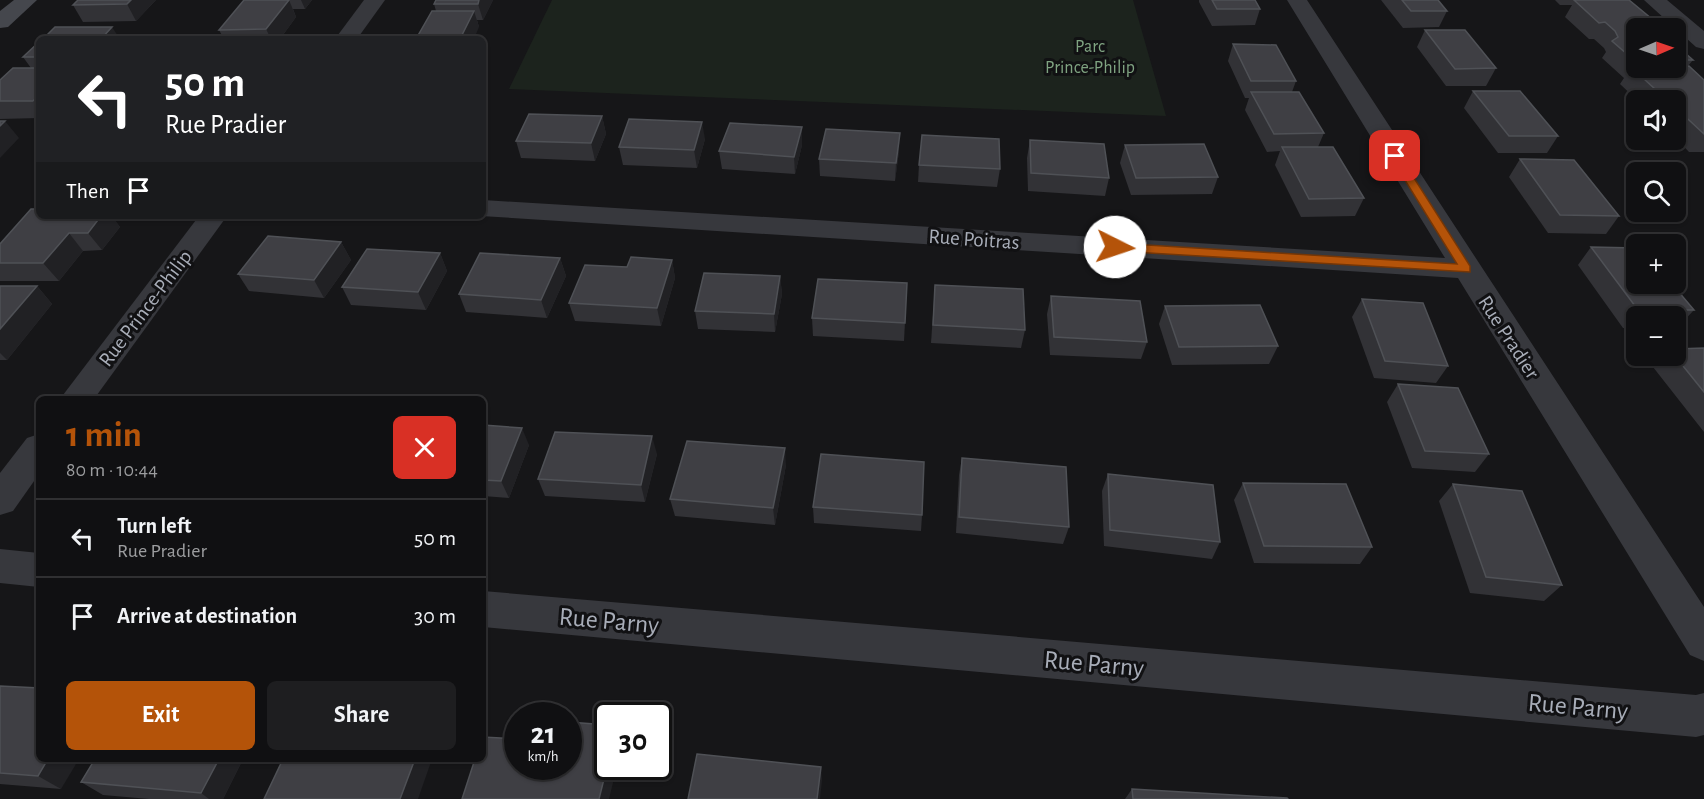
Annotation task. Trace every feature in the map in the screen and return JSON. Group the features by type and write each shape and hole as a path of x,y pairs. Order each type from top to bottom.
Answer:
{"street":[{"path":"0,22 27,0"},
{"path":"348,36 375,0"},
{"name":"Rue Pradier","path":"1297,0 1704,642"},
{"path":"1654,0 1704,42"},
{"name":"Rue Poitras","path":"486,208 1466,269"},
{"name":"Rue Prince-Philip","path":"78,396 211,219"},
{"path":"0,500 36,452"},
{"path":"0,566 36,570"},
{"name":"Rue Parny","path":"486,609 1696,716 1704,714"}],"green space":[{"name":"Parc Prince-Philip","path":"552,0 1133,0 1166,116 509,89"}],"building":[{"path":"78,0 131,0 127,4 73,5"},
{"path":"244,0 289,0 266,29 219,30"},
{"path":"436,0 479,0 478,4 434,4"},
{"path":"1212,0 1255,0 1260,9 1217,9"},
{"path":"1402,0 1438,0 1447,11 1411,11"},
{"path":"1574,0 1629,0 1651,18 1626,18 1626,53 1612,41 1618,37 1615,31 1605,22 1599,23"},
{"path":"432,11 474,11 462,36 418,36"},
{"path":"55,27 112,27 104,36 46,36"},
{"path":"1425,30 1465,30 1496,68 1455,69"},
{"path":"1233,44 1276,45 1296,81 1251,81"},
{"path":"36,45 36,57 23,57"},
{"path":"1686,66 1689,66 1704,80 1704,134 1686,117 1686,90 1656,90 1643,78 1686,78"},
{"path":"13,68 36,68 36,98 33,101 0,101 0,80"},
{"path":"1473,91 1520,91 1558,136 1509,136"},
{"path":"1251,92 1299,92 1324,133 1274,134"},
{"path":"529,114 602,116 591,143 516,141"},
{"path":"629,119 702,122 694,150 619,147"},
{"path":"730,123 802,127 794,157 719,151"},
{"path":"826,129 900,133 896,163 819,159"},
{"path":"922,135 999,139 1000,169 919,165"},
{"path":"1030,140 1104,144 1109,178 1031,173"},
{"path":"1204,144 1218,177 1136,178 1125,145"},
{"path":"1282,147 1333,147 1364,198 1309,199"},
{"path":"1520,159 1574,160 1619,216 1560,215"},
{"path":"31,209 36,209 36,219 99,219 88,233 69,233 43,263 0,263 0,244"},
{"path":"268,236 341,242 314,280 238,274"},
{"path":"1591,247 1626,248 1626,294"},
{"path":"367,249 440,253 418,292 342,287"},
{"path":"480,253 560,258 541,300 459,294"},
{"path":"631,257 672,260 657,308 569,303 585,265 627,267"},
{"path":"704,273 780,276 774,314 695,311"},
{"path":"818,279 907,283 905,323 812,318"},
{"path":"935,285 1023,289 1025,330 933,325"},
{"path":"0,286 37,286 0,329"},
{"path":"1626,294 1680,294 1694,310 1686,310 1686,306 1635,306"},
{"path":"1051,296 1140,301 1147,342 1054,337"},
{"path":"1362,299 1423,303 1448,366 1385,361"},
{"path":"1260,305 1278,346 1179,347 1165,306"},
{"path":"1704,348 1704,392 1683,366 1686,366 1686,349"},
{"path":"1398,384 1458,388 1489,454 1425,451"},
{"path":"486,425 522,428 501,481 486,480"},
{"path":"555,432 652,436 641,485 538,479"},
{"path":"687,441 785,448 773,508 670,499"},
{"path":"821,454 924,462 922,515 813,507"},
{"path":"962,458 1066,467 1069,527 959,517"},
{"path":"1108,474 1213,485 1220,542 1110,530"},
{"path":"1243,483 1346,484 1372,547 1264,546"},
{"path":"1453,484 1522,491 1562,585 1486,577"},
{"path":"0,686 36,688 36,762 46,762 38,776 0,773"},
{"path":"582,723 594,724 594,780 604,780 599,799 462,799 474,762 486,762 486,737 504,738 504,780 582,780"},
{"path":"697,754 821,767 817,799 688,799"},
{"path":"93,762 217,762 201,793 81,782"},
{"path":"282,762 414,762 400,799 264,799"},
{"path":"1132,789 1287,798 1288,799 1133,799"}],"route":[{"path":"1115,247 1466,269 1395,156"}]}
